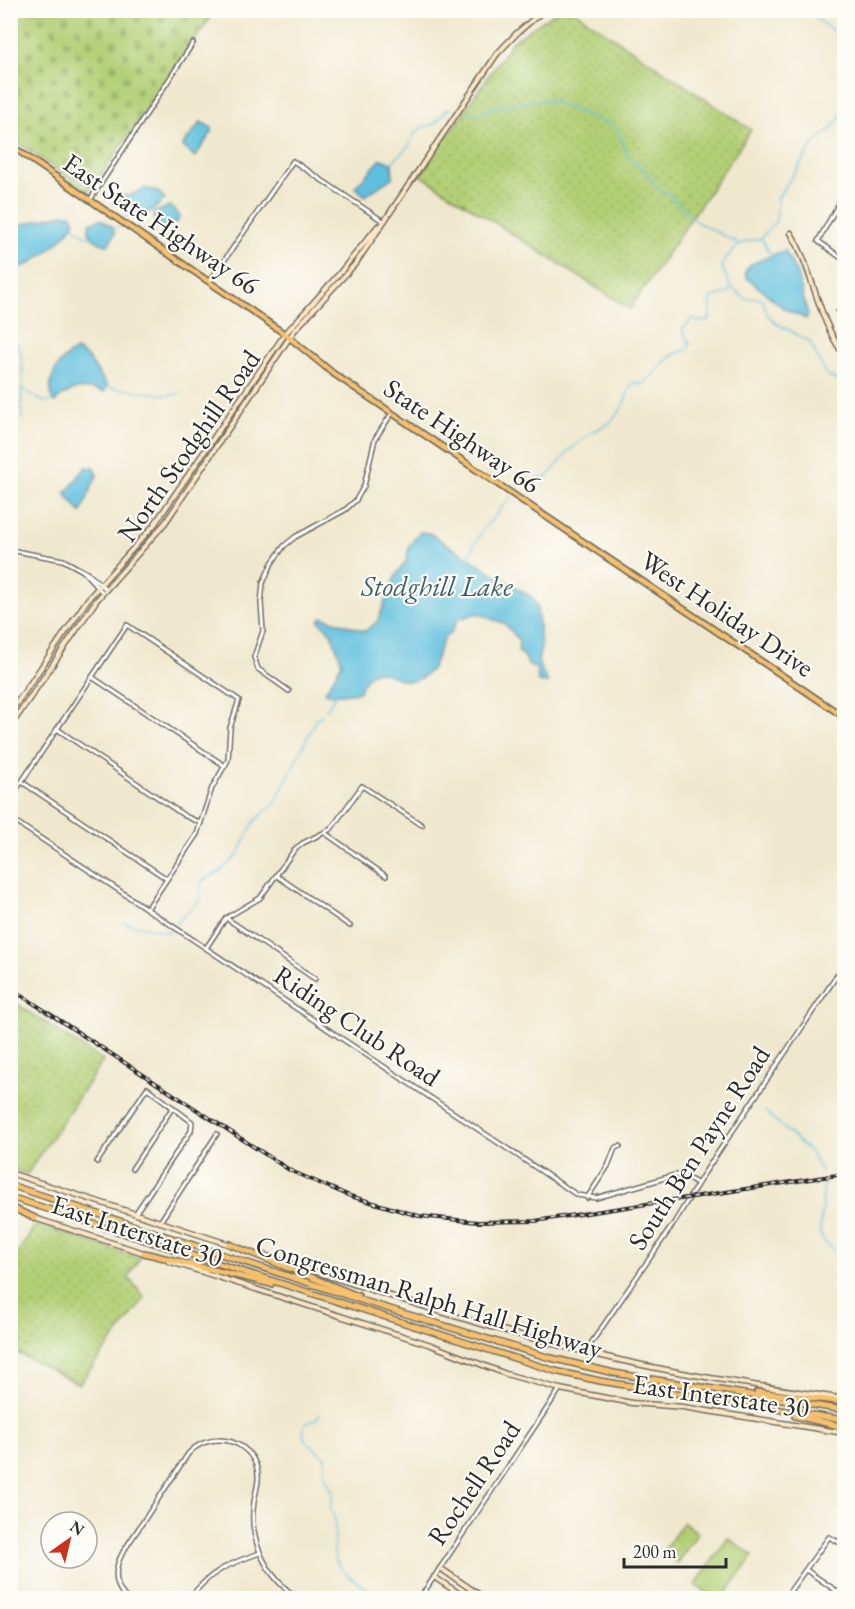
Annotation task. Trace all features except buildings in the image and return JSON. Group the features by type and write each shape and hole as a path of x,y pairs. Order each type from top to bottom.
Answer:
{"highway":[{"name":"Congressman Ralph Hall Highway","path":"10,1185 367,1302 547,1358 654,1379 844,1410"},
{"name":"Congressman Ralph Hall Highway","path":"10,1197 555,1371 600,1381 844,1420"},
{"path":"10,1209 35,1218"},
{"path":"229,1244 357,1295 367,1302"},
{"path":"144,1253 319,1296"},
{"path":"654,1379 844,1401"},
{"path":"767,1408 844,1427"}],"main road":[{"name":"North Stodghill Road","path":"10,713 99,586 154,525 287,335 383,221 497,54 542,11"},
{"name":"East State Highway 66","path":"10,145 287,335"},
{"path":"792,232 802,250 824,321 844,355"},
{"name":"North Stodghill Road","path":"10,727 104,591 165,523 287,335"},
{"name":"State Highway 66","path":"287,335 318,363 617,563"},
{"name":"West Holiday Drive","path":"617,563 844,717"},
{"name":"East Interstate 30","path":"11,1173 426,1309 585,1352 677,1372 844,1401"},
{"name":"East Interstate 30","path":"35,1218 431,1345 506,1374 560,1389 632,1403 683,1407 844,1433"},
{"path":"440,1568 484,1599"},
{"path":"434,1577 466,1599"}],"street":[{"path":"90,200 193,43"},
{"path":"210,281 293,161 383,221"},
{"path":"844,194 818,241 844,260"},
{"path":"839,202 844,206"},
{"path":"838,312 844,314"},
{"path":"290,691 258,669 254,657 263,632 261,590 272,563 295,537 345,510 356,500 364,486 375,439 392,413"},
{"path":"10,550 63,560 82,570 104,591"},
{"path":"10,799 127,625 239,700 230,728 230,751 225,766 212,788 201,824 147,909"},
{"path":"92,677 225,766"},
{"path":"57,729 185,816 201,824"},
{"path":"22,782 167,879"},
{"path":"206,948 226,918 260,898 303,843 325,833 337,822 362,786 422,825"},
{"name":"Riding Club Road","path":"10,818 577,1195 587,1198"},
{"path":"325,833 386,876"},
{"path":"277,876 350,926"},
{"path":"226,918 315,979"},
{"name":"South Ben Payne Road","path":"585,1352 674,1223 697,1183 844,965"},
{"path":"97,1162 147,1088 192,1122 193,1129 135,1214"},
{"path":"132,1169 173,1107"},
{"path":"160,1222 217,1134"},
{"path":"587,1198 608,1166 615,1148 620,1146"},
{"path":"587,1198 596,1198 675,1175 684,1176 697,1183"},
{"name":"Rochell Road","path":"420,1599 560,1389"},
{"path":"126,1599 119,1589 116,1569 123,1552 188,1454 211,1439 232,1442 248,1453 257,1467 259,1482 254,1504 254,1528 260,1553 274,1578 298,1599"},
{"path":"785,1599 831,1536 844,1545"},
{"path":"190,1599 199,1585 218,1568 260,1553"},
{"path":"806,1569 844,1596"}],"green space":[{"path":"558,10 574,11 751,130 630,309 420,175 512,42"},
{"path":"11,11 215,11 89,192 11,138"},
{"path":"11,1000 103,1061 27,1174 11,1169"},
{"path":"36,1224 140,1258 128,1277 145,1298 79,1384 11,1350 11,1264"},
{"path":"684,1522 698,1533 677,1563 662,1552"},
{"path":"728,1538 753,1556 723,1598 714,1598 695,1585"}],"water":[{"path":"201,122 212,128 212,132 195,157 182,146"},
{"path":"381,159 392,163 393,177 365,196 355,187"},
{"path":"146,188 157,191 165,198 147,213 130,212 116,201 120,195 130,196"},
{"path":"170,206 180,216 178,221 166,227 156,225 154,213"},
{"path":"71,214 75,222 63,236 37,259 19,268 11,268 11,227"},
{"path":"100,219 113,227 115,234 108,245 96,241 89,232 90,223"},
{"path":"785,250 797,274 808,315 806,319 785,309 746,277 745,272 751,264"},
{"path":"76,350 87,357 107,385 104,392 78,389 66,393 55,402 51,393 54,372 69,354"},
{"path":"86,467 94,467 97,475 81,513 65,494"},
{"name":"Stodghill Lake","path":"420,532 429,533 533,598 537,607 541,647 538,662 548,683 538,682 537,669 528,665 525,657 518,651 519,640 505,624 477,613 457,620 451,633 441,644 430,670 421,678 412,681 380,672 373,673 366,679 359,692 332,695 325,692 342,663 331,633 319,621 322,617 365,631 377,622 395,577 407,560 409,546"}],"waterway":[{"path":"810,10 818,20 844,39"},
{"path":"466,113 475,114 508,104 548,100 613,125 619,132 629,156 647,173 658,189 667,193 697,222 740,244"},
{"path":"390,164 409,146 415,133 422,127 435,124 447,109 451,109"},
{"path":"516,490 526,483 547,477 570,450 592,432 610,423 622,408 630,387 635,382 641,385 673,355 687,350 690,344 682,330 693,318 699,322 710,320 711,298 728,293 731,287 722,268 723,263 740,244 761,238 776,221 778,197 816,141 832,128 844,111"},
{"path":"125,218 132,209"},
{"path":"113,230 120,225"},
{"path":"74,226 85,236 92,237"},
{"path":"761,238 772,257"},
{"path":"731,287 746,299 763,300 767,314 776,323 810,342 826,375 844,384"},
{"path":"10,335 21,354 22,419"},
{"path":"106,387 167,395 175,395 181,391"},
{"path":"24,390 44,402 53,401"},
{"path":"467,559 482,531 511,497"},
{"path":"326,710 337,693"},
{"path":"177,923 200,899 201,884 206,878 218,873 238,855 254,822 275,803 317,718 322,715"},
{"path":"124,923 169,932 171,929"},
{"path":"765,1111 811,1153 821,1171"},
{"path":"824,1181 820,1232 823,1240 837,1252 844,1274"},
{"path":"320,1414 315,1420 305,1424 303,1434 308,1443 325,1457 325,1475 334,1495 330,1508 335,1522 335,1558 347,1574 384,1598"}],"railway":[{"path":"10,988 291,1171 350,1196 419,1216 478,1222 535,1221 844,1174"}]}
